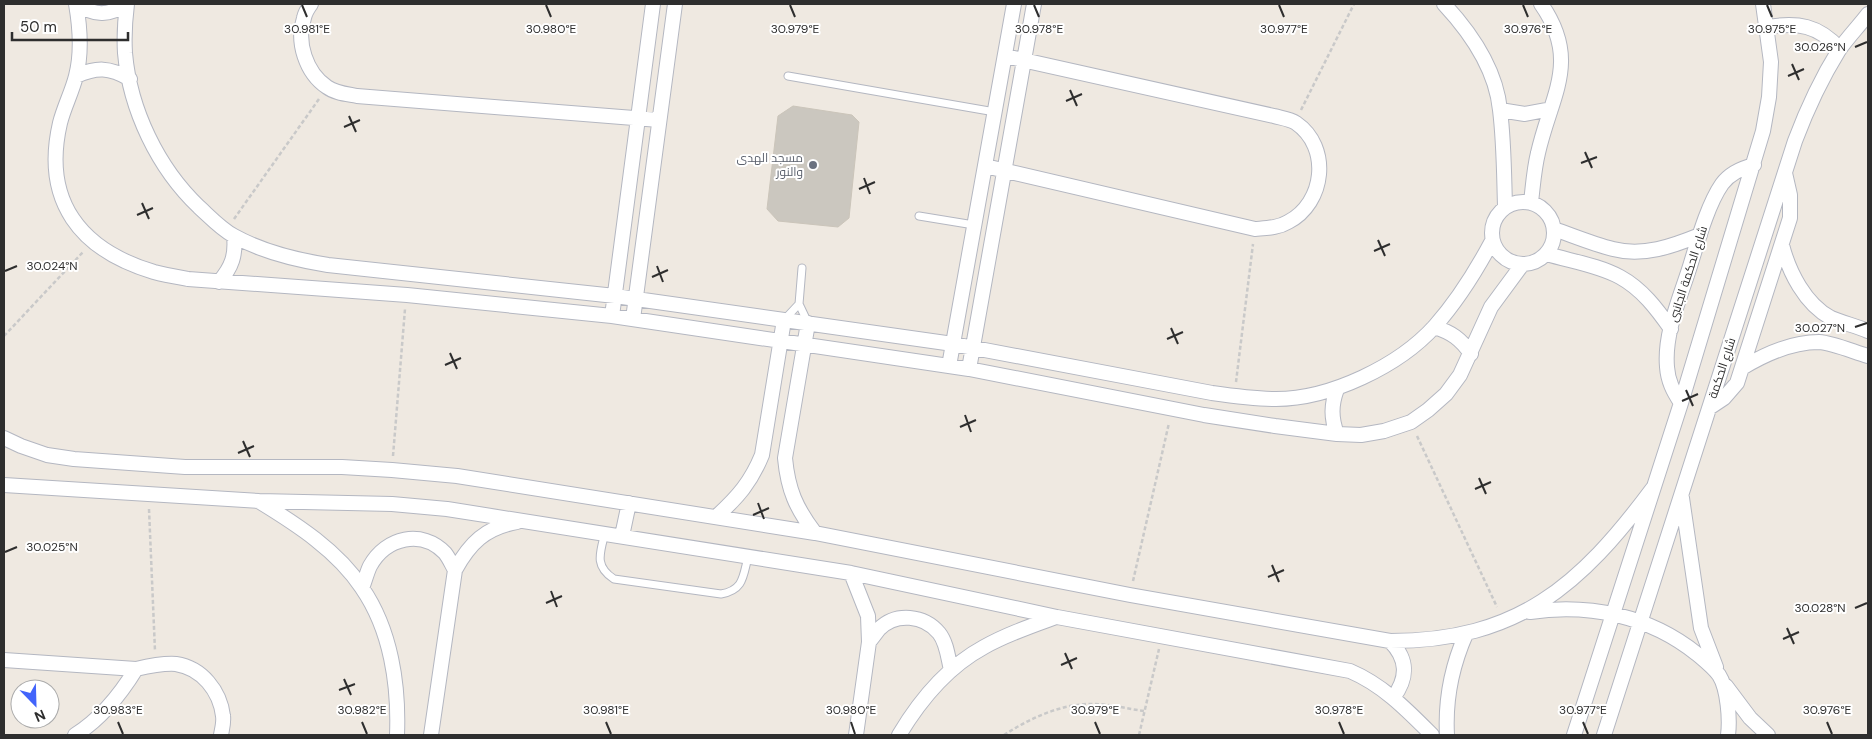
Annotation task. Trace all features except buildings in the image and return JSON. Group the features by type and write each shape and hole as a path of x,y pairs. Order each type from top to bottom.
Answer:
{"street":[{"path":"78,4 94,12 106,13 117,10 126,4"},
{"path":"78,4 80,38 76,76 66,100 56,148 56,175 63,201 76,224 92,241 123,260 155,272 188,279 407,295 612,316 969,369 1172,409 1275,426 1337,434 1361,435 1384,431 1411,422 1446,394 1460,375 1471,354 1491,307 1522,265"},
{"path":"126,4 125,54 136,106 146,132 174,179 192,200 230,233 272,252 299,260 328,265 615,296 973,347 1234,396 1278,399 1308,396 1337,389 1358,380 1392,361 1434,327 1465,286 1492,241"},
{"path":"311,4 304,18 301,38 304,56 313,74 327,88 340,93 357,96 659,120"},
{"path":"612,316 653,4"},
{"path":"633,320 675,4"},
{"path":"949,366 1014,4"},
{"path":"969,369 1034,4"},
{"path":"1444,4 1460,21 1478,48 1495,86 1500,110 1505,206"},
{"path":"1531,202 1538,153 1559,86 1562,62 1559,39 1550,17 1541,4"},
{"path":"1574,735 1681,403 1763,131 1769,97 1771,62 1763,4"},
{"name":"شارع الحكمة","path":"1604,735 1795,140 1822,78 1840,49 1868,14"},
{"path":"1767,26 1795,24 1808,27 1820,32 1840,49"},
{"path":"985,166 1255,229 1272,228 1288,222 1302,212 1313,199 1319,183 1320,166 1316,149 1308,134 1295,122 1005,56"},
{"path":"76,76 89,70 103,69 117,72 130,80"},
{"path":"1500,110 1525,114 1551,109"},
{"name":"شارع الحكمة الجانبى","path":"1681,403 1673,392 1668,380 1667,354 1671,329 1700,235 1716,194 1732,174 1742,168 1754,165"},
{"path":"1709,408 1731,391 1737,382 1782,246 1792,206 1785,173"},
{"path":"1518,202 1531,202 1542,208 1550,217 1554,229 1553,242 1546,254 1536,262 1522,265 1509,262 1498,253 1492,241 1491,228 1496,216 1505,206 1518,202"},
{"path":"1554,229 1614,250 1628,252 1664,248 1700,235"},
{"path":"220,282 229,271 234,260 235,248 230,233"},
{"path":"1782,246 1785,258 1796,281 1812,301 1831,317 1868,331"},
{"path":"1546,254 1607,271 1621,277 1648,300 1671,329"},
{"path":"716,517 744,490 754,474 762,455 784,320"},
{"path":"808,324 785,458 787,479 793,498 815,533"},
{"path":"1434,327 1446,330 1456,336 1471,354"},
{"path":"1742,368 1771,352 1821,342 1868,356"},
{"path":"1337,389 1333,400 1332,412 1337,434"},
{"path":"4,438 47,455 74,459 185,467 342,467 457,476 815,533 1130,594 1390,641 1415,641 1466,634 1525,613 1550,597 1594,559 1621,530 1653,488"},
{"path":"4,486 259,501 392,504 447,509 851,574 1057,617 1350,671 1366,678 1393,698 1432,735"},
{"path":"1682,494 1701,628 1709,652 1720,676 1734,698 1768,735"},
{"path":"259,501 288,519 339,561 362,588 377,617 388,648 395,680 398,712 397,735"},
{"path":"622,536 629,503"},
{"path":"431,735 455,570 466,551 482,535 502,524 524,520"},
{"path":"362,588 370,566 381,551 397,541 413,537 431,542 439,548 446,554 455,570"},
{"path":"851,574 868,616 870,642 856,735"},
{"path":"1525,613 1569,609 1613,614 1640,622 1675,639 1699,656 1720,676 1727,700 1728,735"},
{"path":"899,735 934,686 951,670 983,647 1015,632 1057,617"},
{"path":"870,642 880,628 895,619 913,618 927,622 940,633 947,649 951,670"},
{"path":"1447,735 1447,694 1451,673 1466,634"},
{"path":"1390,641 1403,658 1405,669 1402,684 1393,698"},
{"path":"4,660 136,669 176,664 194,670 210,683 219,700 223,718 221,735"},
{"path":"75,735 96,720 111,704 136,669"}],"lane":[{"path":"788,76 995,112"},
{"path":"919,216 974,225"},
{"path":"802,268 799,304 808,324"},
{"path":"784,320 799,304"},
{"path":"605,533 599,560 602,568 614,579 721,594 737,588 742,580 748,557"}],"path":[{"path":"1295,122 1354,4"},
{"path":"230,233 327,88"},
{"path":"1234,396 1255,229"},
{"path":"4,336 92,241"},
{"path":"392,470 407,295"},
{"path":"1130,594 1172,409"},
{"path":"1411,422 1504,622"},
{"path":"148,495 156,665"},
{"path":"1139,735 1162,636"},
{"path":"1004,735 1044,714 1069,707 1094,704 1144,711"}],"place":[{"name":"مسجد الهدى والنور","path":"813,165"}]}
